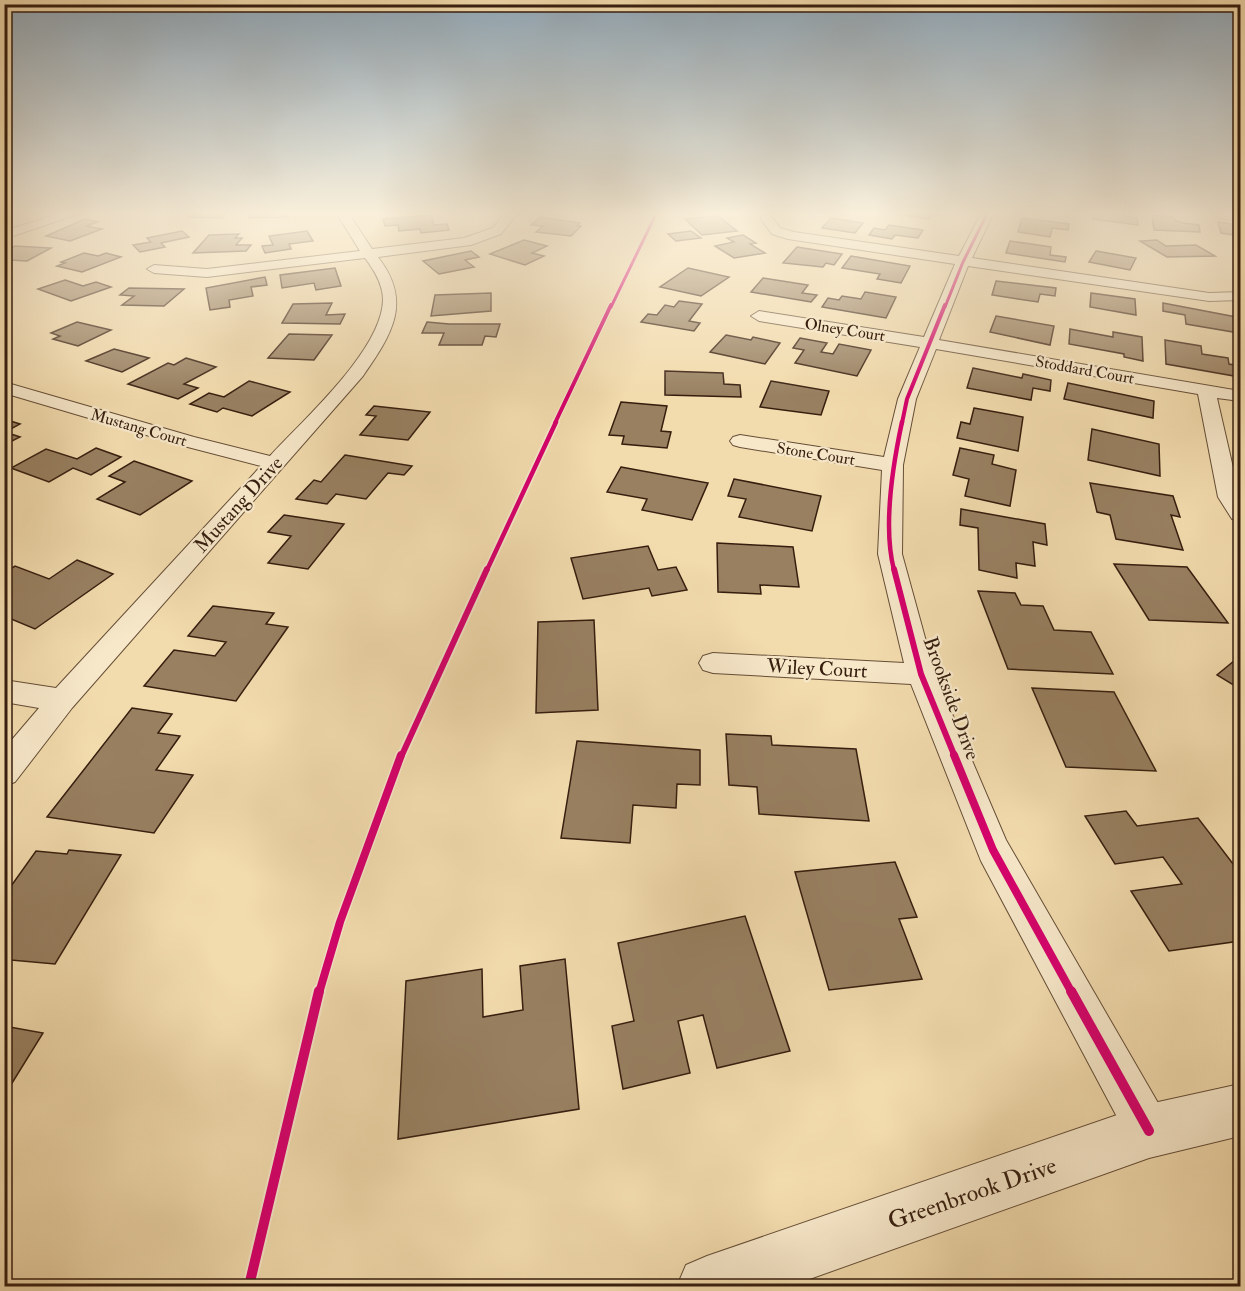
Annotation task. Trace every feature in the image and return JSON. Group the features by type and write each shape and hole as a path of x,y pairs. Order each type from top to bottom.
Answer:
{"street":[{"name":"Mustang Drive","path":"4,773 62,700 357,372 383,332 390,300 384,274"},
{"name":"Brookside Drive","path":"958,274 907,399 893,465 890,554 921,674 993,850 1149,1131"},
{"path":"1049,274 1209,297 1240,296"},
{"name":"Olney Court","path":"759,316 930,343"},
{"name":"Stoddard Court","path":"930,343 1240,396"},
{"name":"Mustang Court","path":"4,387 187,441 275,463"},
{"path":"1206,390 1229,496 1240,514"},
{"name":"Stone Court","path":"740,441 893,465"},
{"name":"Wiley Court","path":"713,663 921,674"},
{"path":"4,691 62,700"},
{"name":"Greenbrook Drive","path":"707,1287 1149,1131 1240,1110"}],"building":[{"path":"337,274 341,286 316,290 314,283 282,288 280,275"},
{"path":"679,274 716,274 729,277 701,296 660,287"},
{"path":"880,274 906,274 901,283 877,279"},
{"path":"265,277 267,285 251,287 253,296 229,300 230,307 210,310 206,288"},
{"path":"763,278 808,285 802,293 817,295 811,302 751,292"},
{"path":"65,280 83,286 96,282 111,287 71,301 38,289"},
{"path":"996,281 1056,288 1055,296 1040,294 1038,302 992,295"},
{"path":"129,288 184,289 164,306 122,305 134,296 120,295"},
{"path":"865,292 896,297 886,318 822,307 828,298 839,300 842,296 861,299"},
{"path":"491,293 491,311 431,316 435,295"},
{"path":"1091,293 1135,299 1136,315 1090,307"},
{"path":"679,301 702,304 689,321 700,323 694,331 641,322 648,314 657,315 665,305 674,307"},
{"path":"332,303 326,315 345,314 340,324 282,323 293,304"},
{"path":"1163,303 1236,317 1239,333 1186,324 1185,315 1163,311"},
{"path":"996,316 1054,326 1050,345 990,332"},
{"path":"77,322 111,330 78,346 53,339 60,336 51,333"},
{"path":"427,322 500,324 496,337 485,336 482,345 439,345 444,333 422,333"},
{"path":"1070,329 1113,337 1113,332 1142,337 1143,361 1124,357 1124,354 1069,344"},
{"path":"289,334 332,335 314,360 268,358"},
{"path":"726,335 751,340 753,337 780,343 765,364 710,352"},
{"path":"800,338 827,343 821,352 833,354 839,344 871,350 857,376 795,363 804,350 793,348"},
{"path":"1165,340 1201,346 1202,354 1228,358 1229,364 1240,366 1240,377 1166,364"},
{"path":"114,349 149,358 122,372 86,361"},
{"path":"186,358 216,367 184,384 198,388 178,399 128,384 168,363 174,365"},
{"path":"973,368 1022,378 1023,374 1051,380 1050,391 1033,388 1031,400 967,388"},
{"path":"665,371 723,373 724,384 740,385 741,397 665,395"},
{"path":"249,381 290,392 252,416 223,408 217,412 190,404 209,393 224,397"},
{"path":"771,381 829,391 821,415 760,407"},
{"path":"1068,383 1154,401 1153,418 1064,399"},
{"path":"621,402 667,406 661,431 671,432 667,448 622,444 624,436 609,435"},
{"path":"374,406 430,412 408,440 360,435 376,416 366,415"},
{"path":"974,408 1023,417 1018,451 957,438 961,422 970,424"},
{"path":"4,419 20,424 5,432 20,437 4,445"},
{"path":"1092,429 1159,444 1160,476 1088,460"},
{"path":"96,448 121,457 91,475 73,468 49,482 11,468 46,449 77,459"},
{"path":"960,448 994,455 992,464 1016,470 1010,506 965,496 969,479 953,475"},
{"path":"345,455 412,466 404,475 388,473 366,499 336,494 327,504 296,499 314,480 321,482"},
{"path":"134,461 192,481 140,515 97,499 125,482 109,476"},
{"path":"621,467 708,483 692,520 642,510 647,499 607,492"},
{"path":"734,479 821,496 812,531 739,517 746,499 728,496"},
{"path":"1090,483 1173,496 1180,517 1171,515 1183,550 1116,539 1110,515 1097,512"},
{"path":"961,509 1045,524 1047,545 1033,542 1035,566 1016,563 1017,578 979,570 978,528 960,525"},
{"path":"284,515 344,524 308,569 268,563 291,536 268,532"},
{"path":"717,543 793,547 799,587 760,585 761,594 718,592"},
{"path":"648,546 658,570 676,567 687,590 652,596 649,588 583,599 571,558"},
{"path":"77,560 113,574 35,629 4,616 4,573 15,566 49,579"},
{"path":"1114,564 1187,567 1228,623 1149,620"},
{"path":"978,591 1015,593 1021,605 1043,606 1054,630 1091,632 1113,674 1008,669"},
{"path":"213,606 274,613 266,624 288,627 236,701 144,686 174,650 215,656 226,642 188,636"},
{"path":"594,620 598,710 536,713 538,622"},
{"path":"1240,656 1240,689 1217,675"},
{"path":"1032,688 1114,692 1156,771 1066,767"},
{"path":"132,708 172,714 158,733 180,736 156,770 193,775 154,833 47,817"},
{"path":"726,734 771,736 772,745 856,749 869,821 759,814 757,787 729,785"},
{"path":"577,741 700,750 700,785 677,784 676,808 633,805 630,843 561,838"},
{"path":"1126,811 1137,826 1198,818 1240,873 1240,941 1169,951 1131,891 1182,884 1163,857 1115,864 1085,816"},
{"path":"69,850 121,855 55,964 11,960 4,970 4,896 36,851 67,854"},
{"path":"895,862 917,917 899,919 922,979 829,990 795,872"},
{"path":"745,916 790,1051 717,1068 703,1015 678,1021 690,1073 623,1089 612,1026 634,1021 618,943"},
{"path":"565,959 579,1109 398,1139 406,981 482,969 483,1017 523,1010 520,966"},
{"path":"4,1026 43,1033 4,1096"}],"cycle path":[{"path":"249,1286 311,1019 340,922 402,753 627,274"},
{"path":"958,274 907,399 893,465 890,554 921,674 993,850 1149,1131"}]}
